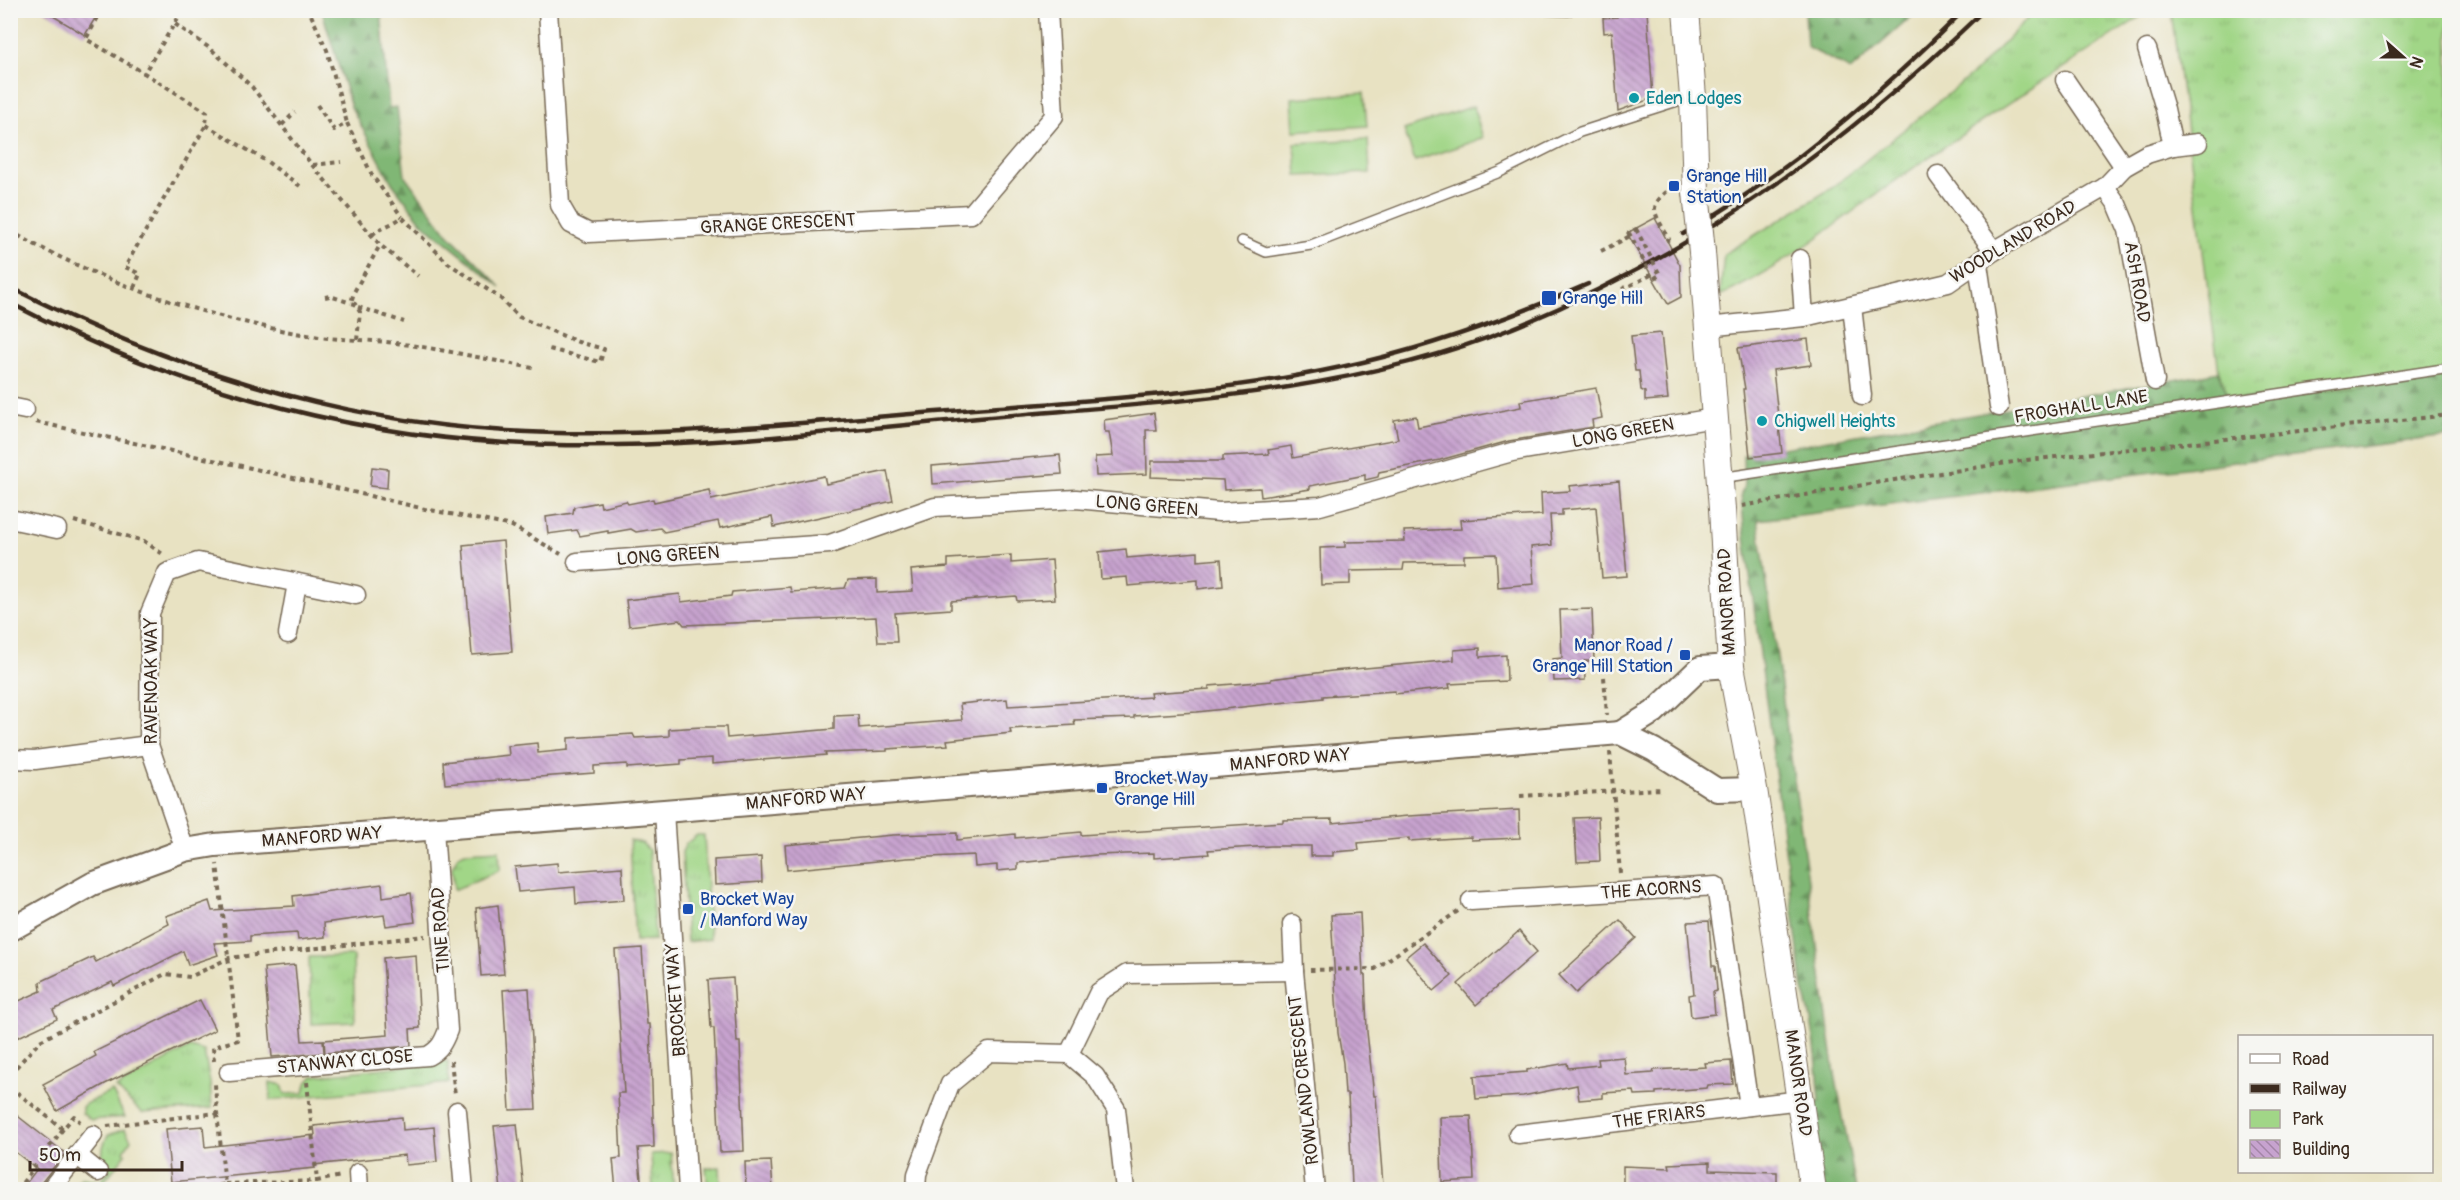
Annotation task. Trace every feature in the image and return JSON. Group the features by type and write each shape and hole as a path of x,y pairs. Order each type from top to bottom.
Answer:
{"main road":[{"name":"MANOR ROAD","path":"1686,10 1693,97 1696,192 1722,509 1731,666 1754,789 1813,1190"}],"street":[{"name":"GRANGE CRESCENT","path":"549,10 560,205 571,224 589,233 971,214 1054,116 1048,10"},
{"path":"2147,49 2165,109 2172,146"},
{"path":"2065,81 2124,167"},
{"name":"WOODLAND ROAD","path":"1707,327 1804,317 1948,283 1994,251 2105,187 2124,167 2147,154 2172,146 2198,143"},
{"path":"1938,175 1994,251"},
{"name":"ASH ROAD","path":"2105,187 2117,204 2128,230 2155,381"},
{"path":"1800,258 1804,317"},
{"path":"1978,264 1999,407"},
{"path":"1852,306 1862,396"},
{"name":"LONG GREEN","path":"577,562 830,544 935,507 1076,500 1220,512 1320,506 1512,452 1714,418"},
{"path":"10,519 57,529"},
{"path":"182,567 198,561 356,595"},
{"name":"RAVENOAK WAY","path":"182,567 167,573 150,612 148,745 185,850"},
{"path":"288,634 297,583"},
{"name":"MANFORD WAY","path":"10,930 92,884 185,850 215,845 664,811 1614,733 1654,712 1700,668 1731,666"},
{"path":"1614,733 1654,750 1717,790 1754,789"},
{"path":"10,759 35,760 148,745"},
{"name":"BROCKET WAY","path":"664,811 688,1190"},
{"name":"TINE ROAD","path":"434,829 448,1030"},
{"name":"THE ACORNS","path":"1471,902 1716,886 1749,1106"},
{"name":"ROWLAND CRESCENT","path":"1292,924 1294,971 1315,1190"},
{"name":"ROWLAND CRESCENT","path":"1069,1054 1099,992 1127,974 1294,971"},
{"name":"STANWAY CLOSE","path":"222,1073 428,1056 437,1051 448,1030"},
{"path":"916,1190 918,1174 950,1084 989,1052 1069,1054 1095,1076 1116,1109 1125,1190"},
{"name":"THE FRIARS","path":"1518,1134 1801,1100"},
{"path":"457,1111 464,1190"},
{"path":"50,1190 93,1136"},
{"path":"77,1155 98,1172"}],"lane":[{"path":"1545,10 1568,11"},
{"path":"1242,241 1266,252 1311,245 1500,172 1580,132 1693,97"},
{"name":"FROGHALL LANE","path":"1718,478 2450,368"}],"path":[{"path":"102,10 86,39 207,112 206,125 125,267 140,274 134,288"},
{"path":"144,73 183,10"},
{"path":"311,15 327,50 347,123 372,175 402,217 448,262 500,298 519,317 578,342 603,349 600,362 545,348"},
{"path":"175,24 212,49 235,69 372,236 418,276"},
{"path":"317,105 334,130 347,123"},
{"path":"282,124 295,112"},
{"path":"206,125 266,161 300,186"},
{"path":"312,165 341,162"},
{"path":"372,236 380,228 390,226 402,217"},
{"path":"1601,251 1630,236 1629,233 1636,229 1660,275 1653,279 1630,236"},
{"path":"10,231 88,271 191,308 228,318 307,335 401,344 533,369"},
{"path":"351,303 354,292 380,245"},
{"path":"1622,289 1651,275"},
{"path":"325,297 330,296 404,322"},
{"path":"357,307 360,312 357,340"},
{"path":"18,409 37,423 251,468 425,509 512,526 577,562"},
{"path":"1722,509 2028,460 2450,415"},
{"path":"57,529 74,521 144,541 182,567"},
{"path":"1604,677 1614,733 1613,791 1621,892"},
{"path":"1520,796 1662,789"},
{"path":"215,845 238,1040 213,1047 222,1073 217,1113 225,1184"},
{"path":"1294,971 1375,969 1471,902"},
{"path":"10,1074 40,1041 165,974 190,977 228,958 441,934"},
{"path":"448,1030 457,1111"},
{"path":"306,1066 317,1181"},
{"path":"10,1087 63,1129"},
{"path":"17,1190 74,1116 93,1136 98,1127 217,1113"},
{"path":"202,1190 225,1184 358,1181"}],"green space":[{"path":"1805,10 1918,11 1851,70 1807,47"},
{"path":"322,11 381,11 389,108 397,107 405,176 448,234 501,287 422,223 392,183 351,107"},
{"path":"2035,11 2149,11 1949,143 1784,260 1720,296 1724,254 1832,188 1975,72"},
{"path":"2171,11 2449,11 2449,376 2230,401 2219,372"},
{"path":"1364,93 1367,126 1294,131 1292,98"},
{"path":"1473,106 1483,138 1415,161 1404,130"},
{"path":"1368,139 1370,173 1297,176 1295,143"},
{"path":"2219,372 2230,401 2449,376 2449,436 1758,520 1834,1068 1856,1189 1814,1189 1810,1104 1820,1102 1816,1059 1813,1031 1803,989 1745,537 1741,494 1744,487 1743,455"},
{"path":"697,835 704,835 710,939 687,942 682,852 686,844"},
{"path":"630,840 642,843 649,850 655,940 635,941"},
{"path":"499,850 500,870 454,890 452,868 458,855 465,852"},
{"path":"353,956 355,1022 311,1024 309,957"},
{"path":"190,1047 204,1051 212,1108 142,1113 116,1088"},
{"path":"448,1061 449,1083 270,1100 270,1082 282,1085 285,1094 304,1093 306,1084 313,1076"},
{"path":"112,1091 125,1117 91,1120 82,1113 82,1107 85,1104"},
{"path":"125,1129 131,1140 124,1151 126,1154 98,1189 68,1190 81,1178 93,1179 99,1183 109,1170 103,1157 108,1135"},
{"path":"671,1153 674,1189 653,1189 651,1154"},
{"path":"720,1167 721,1189 708,1189 706,1168"}],"building":[{"path":"43,10 100,10 85,35"},
{"path":"1647,11 1653,98 1618,111 1612,32 1604,33 1603,18 1617,17 1617,12"},
{"path":"1655,218 1680,265 1681,297 1668,304 1627,233"},
{"path":"1661,333 1668,399 1645,401 1639,371 1635,371 1631,336"},
{"path":"1808,339 1811,365 1773,370 1782,453 1750,457 1743,389 1745,389 1738,348"},
{"path":"1596,388 1602,418 1592,420 1593,427 1509,441 1440,460 1379,472 1378,477 1365,480 1365,475 1310,486 1310,489 1261,497 1260,488 1224,490 1223,480 1151,477 1152,461 1223,461 1223,456 1269,454 1268,450 1291,446 1293,458 1398,439 1394,420 1416,416 1418,427 1521,407 1520,401"},
{"path":"1154,413 1156,430 1146,430 1147,474 1096,476 1095,457 1113,456 1109,432 1105,432 1104,420"},
{"path":"1060,455 1062,474 933,484 932,466"},
{"path":"372,467 388,469 387,488 370,486"},
{"path":"887,471 893,501 774,527 772,517 720,528 718,521 664,532 660,528 636,532 631,529 608,533 608,531 580,536 577,530 548,534 546,517 573,513 574,507 600,502 601,507 626,501 628,504 653,499 654,502 709,490 711,500 824,476 826,484"},
{"path":"1619,481 1627,576 1602,578 1596,507 1562,510 1562,515 1550,515 1552,545 1531,547 1534,584 1498,587 1496,554 1464,555 1464,562 1404,563 1403,570 1350,571 1350,584 1321,585 1320,548 1345,547 1345,542 1405,541 1404,531 1461,529 1460,520 1542,515 1541,493 1570,491 1569,486"},
{"path":"503,541 512,652 472,655 463,545"},
{"path":"1126,549 1127,558 1198,552 1198,561 1221,559 1223,586 1198,589 1198,580 1128,586 1127,577 1101,579 1099,552"},
{"path":"1011,555 1011,563 1052,560 1055,599 1017,601 1016,596 951,601 951,609 895,613 897,642 878,642 876,617 684,625 680,620 629,626 626,600 680,594 681,602 731,596 732,592 790,587 791,592 845,588 848,580 877,579 877,593 913,591 911,570 948,567 948,559"},
{"path":"1592,609 1594,661 1584,661 1585,680 1554,681 1553,659 1562,658 1560,610"},
{"path":"1480,648 1480,657 1506,655 1507,681 1449,684 1450,688 1395,694 1395,691 1323,696 1323,698 1197,712 1134,716 1134,718 1074,720 1075,725 1010,729 1011,733 947,740 948,745 887,749 887,751 825,753 826,755 712,764 712,758 681,760 681,764 627,768 627,764 594,766 594,773 445,784 443,762 509,755 508,746 537,743 538,753 568,750 568,738 633,734 635,738 669,736 669,729 726,727 727,738 834,729 834,716 858,715 859,728 962,720 960,704 1007,699 1008,706 1151,697 1150,693 1209,689 1209,686 1271,681 1271,679 1332,671 1454,660 1454,650"},
{"path":"1519,810 1520,838 1471,840 1471,837 1409,841 1409,838 1358,843 1359,850 1333,852 1333,856 1311,856 1311,846 1271,846 1208,850 1209,854 1154,858 1154,853 1096,855 1018,863 1018,869 997,871 997,865 975,867 974,855 907,858 787,870 785,845 893,835 957,833 957,840 1015,834 1015,838 1081,832 1081,835 1283,822 1283,820 1332,819 1332,823"},
{"path":"1598,817 1600,861 1577,862 1574,818"},
{"path":"761,857 762,882 715,885 714,860"},
{"path":"557,863 558,872 622,867 624,900 576,904 575,887 518,892 515,867"},
{"path":"382,884 383,897 411,893 415,922 386,926 384,915 324,923 325,937 298,940 297,933 250,936 250,941 214,943 218,955 188,965 183,951 114,986 112,982 53,1010 57,1019 10,1041 10,1005 41,991 40,982 93,957 96,962 169,924 166,916 209,901 212,911 294,906 293,896"},
{"path":"498,905 504,974 481,976 476,908"},
{"path":"1360,913 1367,1032 1374,1096 1376,1096 1383,1185 1352,1186 1348,1094 1345,1094 1338,1033 1331,915"},
{"path":"1620,920 1636,938 1576,993 1559,975"},
{"path":"1709,921 1712,966 1715,966 1717,991 1713,992 1715,1014 1691,1017 1689,995 1694,994 1687,922"},
{"path":"1519,931 1537,952 1476,1005 1458,984"},
{"path":"1423,943 1452,976 1434,991 1406,957"},
{"path":"642,948 647,1024 650,1024 654,1147 638,1148 642,1190 616,1190 613,1159 621,1158 618,1093 624,1093 615,950"},
{"path":"416,955 420,1028 410,1029 411,1046 325,1053 324,1040 388,1035 383,958"},
{"path":"295,965 302,1041 323,1040 324,1053 272,1057 264,968"},
{"path":"733,978 737,1042 740,1042 744,1151 720,1152 714,1028 711,1028 708,980"},
{"path":"529,988 536,1109 510,1110 503,990"},
{"path":"200,1000 215,1030 105,1084 57,1111 43,1084 96,1056 94,1052"},
{"path":"1624,1057 1626,1075 1653,1073 1654,1070 1706,1067 1705,1063 1731,1061 1733,1084 1708,1085 1707,1088 1656,1092 1656,1094 1635,1095 1634,1091 1603,1093 1603,1098 1579,1100 1577,1085 1523,1096 1476,1099 1474,1076 1527,1072 1527,1070 1567,1063 1568,1068 1599,1065 1598,1059"},
{"path":"10,1110 65,1153 41,1183 39,1190 21,1190 37,1169 10,1148"},
{"path":"1471,1116 1474,1180 1442,1182 1440,1117"},
{"path":"402,1117 403,1130 434,1127 437,1162 406,1165 405,1155 314,1165 315,1168 171,1182 166,1129 203,1126 205,1147 315,1135 314,1126"},
{"path":"517,1124 524,1190 501,1190 494,1126"},
{"path":"771,1161 773,1190 746,1190 745,1162"},
{"path":"1710,1162 1710,1170 1777,1172 1777,1190 1623,1190 1623,1166 1670,1168 1669,1164"}],"railway":[{"path":"1683,234 1722,211 1796,159 1899,72 1964,10"},
{"path":"10,303 68,332 128,357 189,380 251,399 377,428 506,443 632,445 760,438 1204,398 1267,390 1392,367 1453,350 1513,328 1644,266 1705,231 1821,151 1876,107 1984,10"},
{"path":"10,287 68,315 189,365 314,402 442,425 507,431 621,433 791,424 1105,399 1247,384 1373,360 1435,342 1497,321 1588,284"}],"place":[{"name":"Eden Lodges","path":"1634,98"},
{"name":"Grange Hill Station","path":"1674,186"},
{"name":"Grange Hill","path":"1549,298"},
{"name":"Chigwell Heights","path":"1762,421"},
{"name":"Manor Road / Grange Hill Station","path":"1685,655"},
{"name":"Brocket Way Grange Hill","path":"1102,788"},
{"name":"Brocket Way / Manford Way","path":"688,909"}]}
